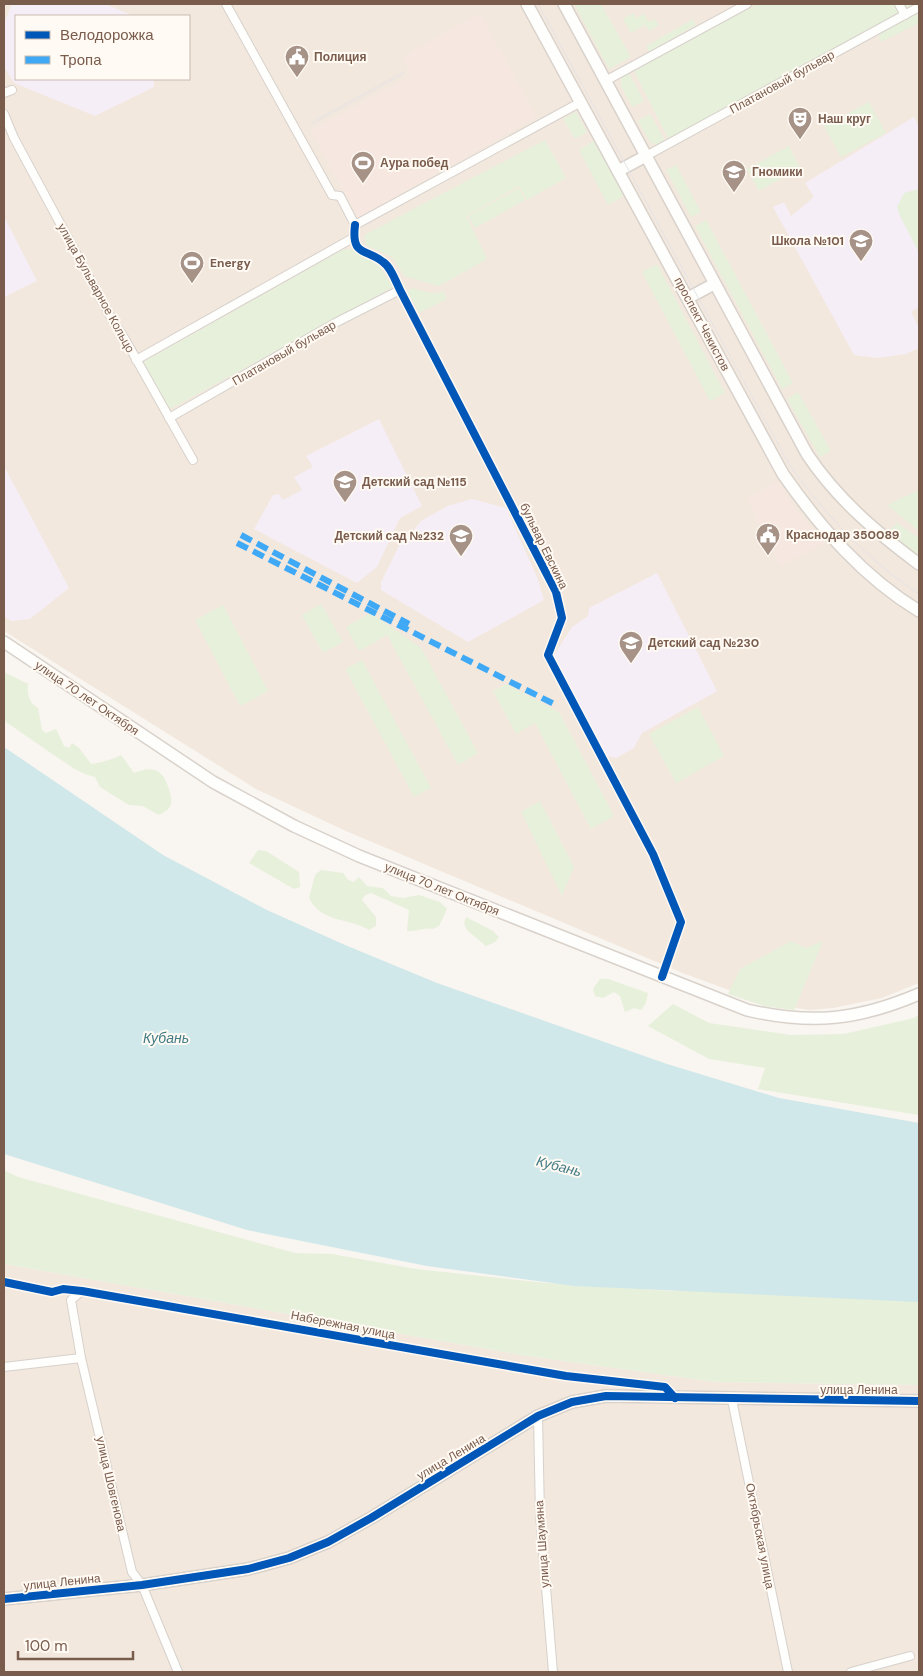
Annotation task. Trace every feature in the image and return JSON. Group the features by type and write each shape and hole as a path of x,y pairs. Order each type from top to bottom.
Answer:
{"main road":[{"name":"проспект Чекистов","path":"527,4 688,298 767,448 802,501 829,534 854,560 919,611"},
{"path":"564,4 607,80 714,284 817,469 860,518 878,534 919,564"},
{"path":"618,171 646,156"},
{"path":"688,298 714,284"},
{"name":"улица 70 лет Октября","path":"4,642 213,782 294,826 359,856 747,1010 790,1019 839,1018 864,1014 919,994"},
{"name":"улица Ленина","path":"4,1599 142,1585 248,1569 289,1558 328,1542 371,1518 538,1416 572,1402 606,1396 732,1400 919,1401"}],"street":[{"path":"136,360 353,238 355,225 340,196 332,195 287,110 267,81 226,4"},
{"path":"607,80 747,4"},
{"path":"899,4 905,15"},
{"name":"Платановый бульвар","path":"646,156 919,7"},
{"path":"4,93 12,90"},
{"path":"355,225 581,102"},
{"name":"улица Бульварное Кольцо","path":"4,114 14,138 110,316 193,460"},
{"name":"бульвар Евскина","path":"353,238 362,253 385,262 556,592 562,618 548,655 653,854 681,922 662,977"},
{"name":"Платановый бульвар","path":"169,418 335,323 400,290"},
{"name":"Набережная улица","path":"4,1282 52,1292 63,1289 82,1290 566,1376 665,1388 675,1398"},
{"path":"52,1292 71,1300 82,1290"},
{"name":"улица Шовгенова","path":"71,1300 80,1358 132,1572 142,1585 178,1672"},
{"path":"4,1367 80,1358"},
{"name":"Октябрьская улица","path":"732,1400 788,1672"},
{"name":"улица Шаумяна","path":"538,1416 540,1515 553,1672"},
{"path":"850,1672 910,1656"}],"shaded area":[{"path":"4,4 919,4 919,983 882,998 833,1008 810,1010 765,1003 685,974 346,831 256,789 4,631"},
{"path":"12,4 105,4 132,15 15,15 15,80 154,80 154,87 95,116 14,83 4,67 4,23"},
{"path":"480,13 536,117 358,218 311,130 412,76 402,57"},
{"path":"404,71 405,74 312,125 310,122"},
{"name":"Школа №101","path":"914,117 919,127 919,307 911,312 919,328 919,348 906,354 877,358 854,355 773,207 784,202 791,216 814,197 805,183"},
{"path":"4,216 37,281 4,297"},
{"name":"Детский сад №115","path":"379,419 422,506 400,518 377,567 357,583 254,529 273,495 279,494 283,500 302,490 294,477 313,467 306,456"},
{"path":"4,466 69,588 30,619 11,621 4,616"},
{"path":"778,481 794,508 825,543 780,566 747,499"},
{"name":"Детский сад №232","path":"472,499 506,508 537,577 544,600 468,642 381,590 381,582 404,536 410,535 421,521 448,506"},
{"name":"Детский сад №230","path":"657,573 717,691 642,733 634,748 616,758 605,755 554,655 572,627 588,616 589,608"},
{"path":"4,1264 521,1355 716,1382 919,1385 919,1672 4,1672"}],"green space":[{"path":"574,4 601,4 631,57 609,69"},
{"path":"757,4 918,4 669,140 634,71"},
{"path":"919,11 919,23 881,42 880,32"},
{"path":"633,13 636,18 644,14 649,22 655,19 659,25 649,31 645,25 631,33 623,19"},
{"path":"693,19 696,25 649,52 646,46"},
{"path":"629,73 644,101 632,107 621,86 621,78"},
{"path":"869,102 886,133 841,157 824,126"},
{"path":"576,112 587,132 575,139 563,119"},
{"path":"650,114 665,141 657,145 650,142 638,121"},
{"path":"545,140 566,178 527,200 519,186 466,216 487,259 439,286 404,276 392,257 366,245 364,235"},
{"path":"594,141 624,196 608,205 579,150"},
{"path":"789,146 800,168 759,191 747,169"},
{"path":"676,165 701,212 691,217 666,170"},
{"path":"519,188 525,200 475,228 468,216"},
{"path":"919,189 919,253 897,207 904,193"},
{"path":"706,220 793,383 782,389 695,226"},
{"path":"344,249 353,250 379,266 393,287 170,409 143,362"},
{"path":"657,264 725,393 710,401 642,272"},
{"path":"413,288 432,293 443,291 447,299 419,313 407,291"},
{"path":"798,392 831,451 820,457 787,399"},
{"path":"919,490 919,531 887,505"},
{"path":"897,523 919,538 919,556 886,533"},
{"path":"321,604 343,642 323,653 302,615"},
{"path":"223,605 268,691 240,706 195,620"},
{"path":"371,613 421,648 478,753 458,765 387,635 359,651 346,627"},
{"path":"362,660 431,788 414,797 345,669"},
{"path":"4,672 28,684 29,698 32,704 38,708 42,730 46,733 56,729 64,746 69,748 72,743 79,748 91,764 121,755 134,773 148,769 162,775 171,795 171,803 168,809 159,815 143,806 129,805 100,787 95,777 82,773 72,767 6,722 4,720"},
{"path":"506,684 559,712 614,816 591,829 535,723 516,734 493,691"},
{"path":"698,707 724,756 676,783 649,734"},
{"path":"540,801 574,867 562,896 521,812"},
{"path":"258,850 266,851 299,872 300,887 294,889 249,863"},
{"path":"321,870 343,873 348,880 354,882 359,877 367,886 383,888 391,896 403,898 419,895 440,902 447,909 439,926 433,929 407,931 409,910 371,893 364,896 362,900 376,917 376,926 369,930 328,916 314,906 309,898 315,875"},
{"path":"466,917 493,931 499,937 495,942 486,946 467,930 464,923"},
{"path":"791,941 806,948 823,941 794,1010 764,1006 728,994 740,969"},
{"path":"600,979 608,979 648,993 646,1003 641,1010 634,1008 625,1012 620,996 614,992 603,998 595,996 593,989"},
{"path":"673,1004 709,1023 791,1035 844,1034 914,1018 919,1015 919,1115 758,1089 765,1068 709,1059 648,1026"},
{"path":"4,1170 18,1177 295,1253 332,1254 416,1269 546,1283 671,1291 750,1290 919,1300 919,1385 716,1382 521,1355 4,1264"}],"water":[{"name":"Кубань","path":"4,747 163,855 267,910 437,983 667,1064 779,1098 919,1123 919,1302 574,1286 427,1266 247,1230 4,1154"}],"tram line":[{"path":"538,4 789,464 848,535 882,566 919,594"}],"marked path":[{"path":"241,535 409,624"},
{"path":"237,543 556,705"}],"cycle path":[{"path":"355,225 354,235 358,247 383,262 393,275 556,592 562,618 548,655 653,854 681,922 662,977"},
{"path":"4,1282 52,1292 63,1289 82,1291 566,1376 665,1387 675,1398"},
{"path":"4,1599 142,1585 248,1569 289,1558 328,1542 371,1518 538,1416 572,1402 606,1396 919,1401"}],"place":[{"name":"Полиция","path":"297,78"},
{"name":"Наш круг","path":"800,140"},
{"name":"Аура побед","path":"363,184"},
{"name":"Гномики","path":"734,193"},
{"name":"Школа №101","path":"861,262"},
{"name":"Energy","path":"192,284"},
{"name":"Детский сад №115","path":"345,503"},
{"name":"Краснодар 350089","path":"768,556"},
{"name":"Детский сад №232","path":"461,557"},
{"name":"Детский сад №230","path":"631,664"}]}
